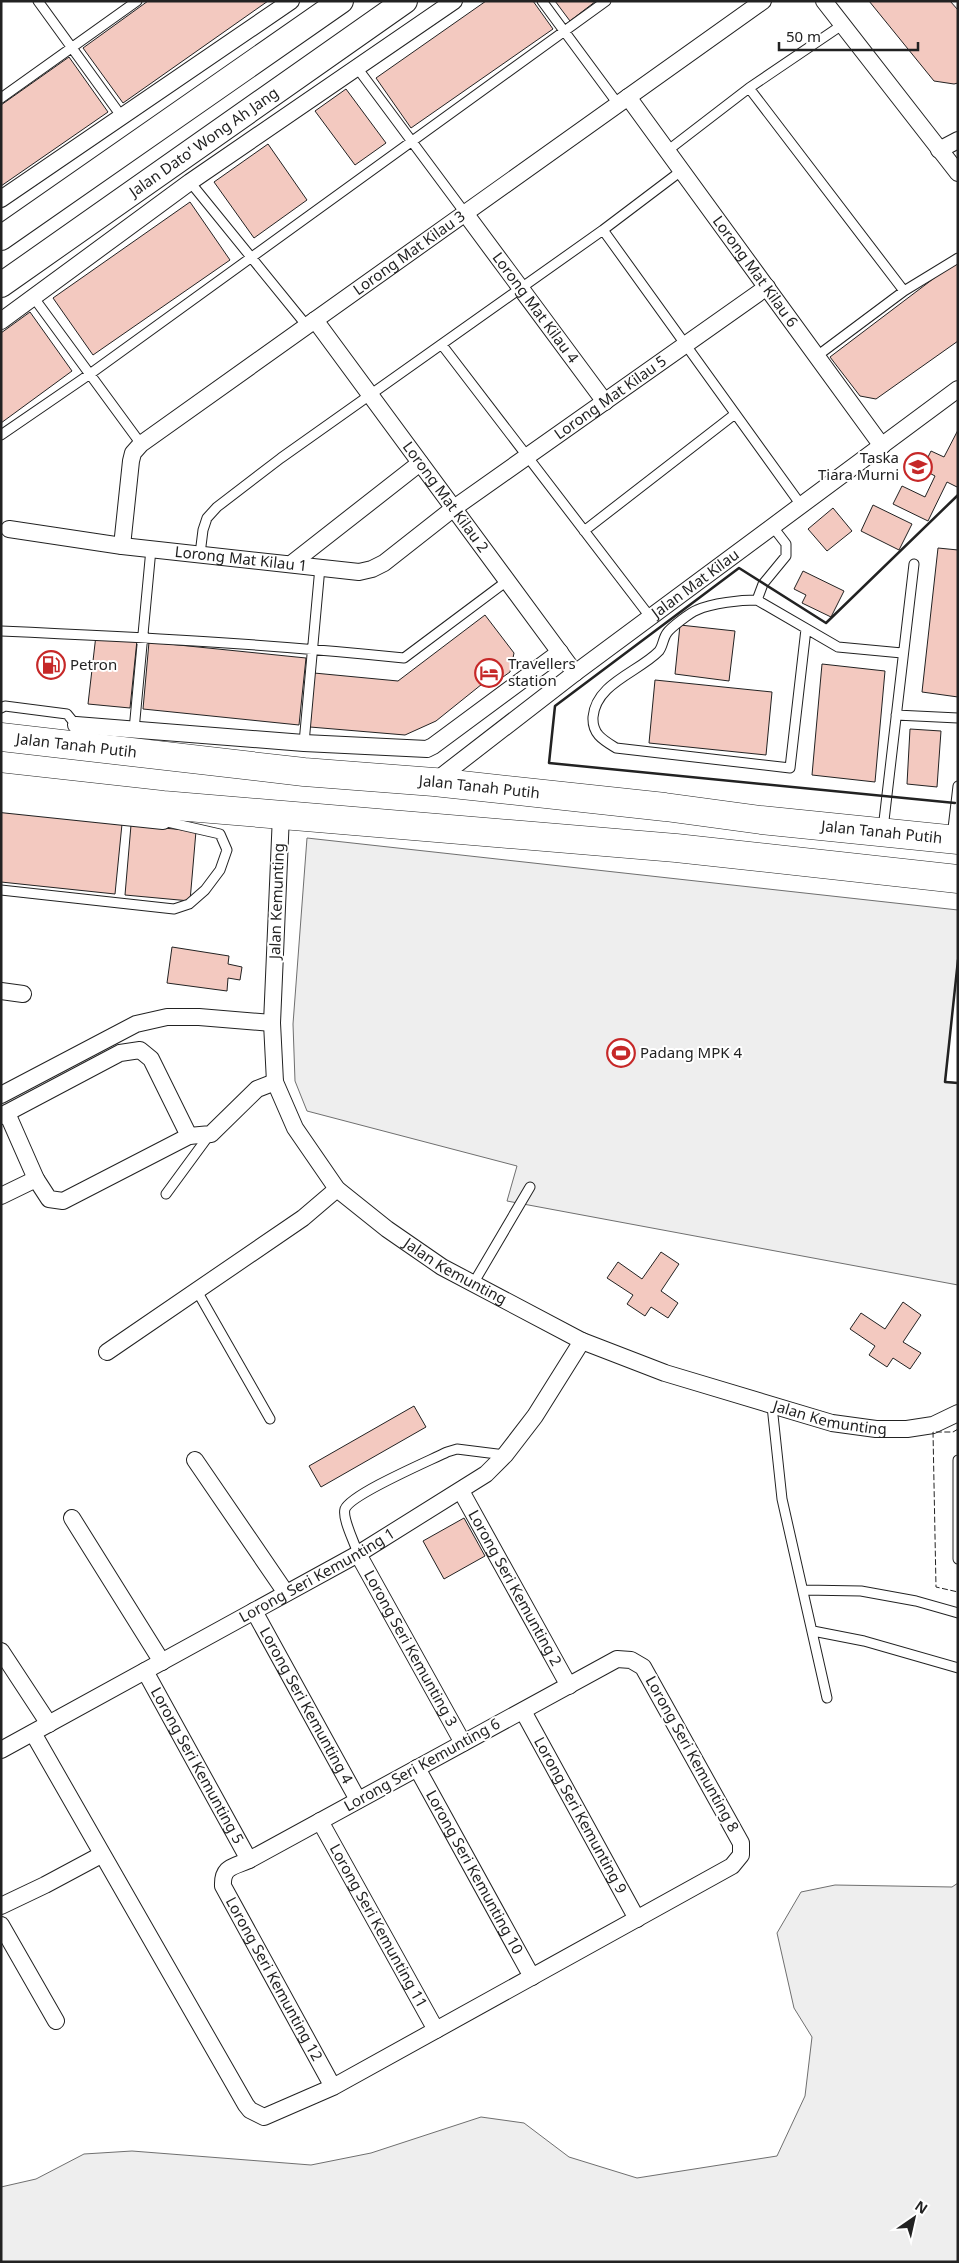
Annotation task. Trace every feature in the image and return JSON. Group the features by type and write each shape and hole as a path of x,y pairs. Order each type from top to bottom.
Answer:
{"highway":[{"name":"Jalan Tanah Putih","path":"1,737 77,735 304,772 434,782 955,840"},
{"path":"1,788 163,813 281,814 676,848 958,879"}],"main road":[{"path":"1,238 341,1"},
{"name":"Jalan Dato' Wong Ah Jang","path":"1,285 405,1"}],"street":[{"path":"1,200 291,1"},
{"path":"1,321 190,182 358,69 454,1"},
{"name":"Lorong Mat Kilau 3","path":"140,444 763,1"},
{"path":"824,1 958,173"},
{"name":"Lorong Mat Kilau 6","path":"623,101 667,151 882,446"},
{"path":"939,150 958,140"},
{"path":"172,164 190,182"},
{"name":"Lorong Mat Kilau 4","path":"465,213 605,402"},
{"name":"Lorong Mat Kilau 5","path":"454,508 767,288"},
{"name":"Lorong Mat Kilau 2","path":"311,323 370,394 575,673"},
{"name":"Jalan Mat Kilau","path":"434,782 575,673 958,389"},
{"path":"122,546 131,461 133,453 140,444"},
{"path":"291,564 420,463"},
{"name":"Lorong Mat Kilau 1","path":"9,529 122,546 359,572 372,569 384,563 454,508"},
{"path":"77,735 134,730 304,743 430,748 560,652"},
{"path":"304,743 304,772"},
{"path":"1,804 163,813"},
{"name":"Jalan Kemunting","path":"281,814 272,1024 275,1082 295,1128 337,1189 387,1229 442,1267 582,1341 665,1373 832,1423 876,1429 907,1430 933,1425 958,1413"},
{"path":"1,992 23,994"},
{"path":"1,1095 136,1024 167,1017 199,1017 272,1024"},
{"path":"189,1136 151,1059 140,1050 120,1053 4,1114 36,1179 49,1199 63,1201 189,1136 211,1134 257,1088 275,1082"},
{"path":"1,1196 36,1179"},
{"path":"108,1352 303,1218 337,1189"},
{"name":"Lorong Seri Kemunting 1","path":"1,1750 358,1554 486,1474 505,1455 535,1416 582,1341"},
{"path":"195,1460 286,1593"},
{"name":"Lorong Seri Kemunting 2","path":"461,1491 569,1686"},
{"path":"72,1518 162,1662"},
{"name":"Lorong Seri Kemunting 3","path":"358,1554 464,1743"},
{"name":"Lorong Seri Kemunting 4","path":"254,1611 358,1800"},
{"path":"1,1651 49,1724"},
{"name":"Lorong Seri Kemunting 6","path":"226,1870 249,1860 618,1659"},
{"name":"Lorong Seri Kemunting 8","path":"618,1659 631,1660 643,1667 741,1843 741,1855 732,1866 637,1919"},
{"name":"Lorong Seri Kemunting 5","path":"145,1671 249,1860"},
{"name":"Lorong Seri Kemunting 9","path":"523,1711 637,1919"},
{"path":"33,1733 101,1855 250,2110 264,2117 333,2087 637,1919"},
{"name":"Lorong Seri Kemunting 10","path":"417,1768 532,1977"},
{"name":"Lorong Seri Kemunting 11","path":"320,1821 436,2030"},
{"path":"1,1906 101,1855"},
{"name":"Lorong Seri Kemunting 12","path":"226,1870 223,1876 223,1886 333,2087"},
{"path":"1,1925 56,2021"}],"lane":[{"path":"38,1 122,117"},
{"path":"1,98 137,1"},
{"path":"542,1 564,32 623,101"},
{"path":"1,435 90,374 606,1"},
{"path":"667,151 749,88 842,25"},
{"path":"358,69 465,213"},
{"path":"749,88 904,291"},
{"path":"200,554 207,518 217,507 370,394 603,230 682,171"},
{"path":"190,182 251,258 311,323"},
{"path":"603,230 801,505"},
{"path":"817,356 904,291 958,258"},
{"path":"34,298 140,444"},
{"path":"442,345 651,618"},
{"path":"584,531 735,414"},
{"path":"758,600 763,584 786,556 786,544 772,527"},
{"path":"134,730 152,549"},
{"path":"882,832 914,564"},
{"path":"304,743 320,567"},
{"path":"1,631 143,637 312,648 404,658 507,581"},
{"path":"806,629 790,768 616,748 596,734 593,725 594,712 598,701 607,689 660,650 667,633 697,610 743,600 758,600 838,647 902,653"},
{"path":"1,708 5,706 63,713 69,716 77,735"},
{"path":"896,715 958,718"},
{"path":"955,840 958,786"},
{"path":"1,890 174,909 189,904 205,890 220,870 227,850 220,834 163,813"},
{"path":"166,1194 211,1134"},
{"path":"473,1284 530,1187"},
{"path":"197,1290 270,1419"},
{"path":"772,1406 782,1499 827,1698"},
{"path":"358,1554 344,1516 345,1508 351,1501 371,1489 446,1452 456,1449 505,1455"},
{"path":"958,1460 958,1559"},
{"path":"804,1590 861,1591 916,1601 958,1613"},
{"path":"813,1630 864,1641 958,1668"}],"shaded area":[{"name":"Padang MPK 4","path":"307,838 958,910 958,960 945,1081 958,1083 958,1285 507,1201 517,1166 307,1111 295,1081 293,1024"},
{"path":"958,1883 958,2262 1,2262 1,2187 36,2179 84,2154 132,2151 311,2165 371,2153 481,2117 524,2123 569,2157 637,2178 777,2156 805,2096 812,2037 794,2008 777,1933 801,1892 835,1885 952,1887"}],"building":[{"path":"148,1 268,1 123,103 83,48"},
{"path":"486,1 533,1 553,29 411,128 376,78"},
{"path":"555,1 596,1 570,21"},
{"path":"869,1 950,1 958,10 958,83 934,81"},
{"path":"69,57 108,112 1,186 1,105"},
{"path":"346,89 386,143 355,165 315,111"},
{"path":"268,144 307,200 254,238 214,182"},
{"path":"190,202 230,260 93,355 53,298"},
{"path":"958,260 958,341 876,399 860,396 830,357"},
{"path":"30,312 72,371 1,423 1,333"},
{"path":"958,430 958,485 957,487 947,482 928,521 893,504 902,486 925,497 935,476 922,469 931,451 944,457"},
{"path":"873,505 912,524 899,550 861,531"},
{"path":"833,508 852,531 827,551 808,529"},
{"path":"938,548 958,550 958,697 922,692"},
{"path":"803,571 844,591 831,617 802,603 806,595 794,589"},
{"path":"485,615 514,653 510,672 503,677 497,672 436,721 405,735 310,727 314,673 398,681"},
{"path":"680,625 735,631 729,681 675,674"},
{"path":"96,635 137,640 130,708 88,704"},
{"path":"149,642 306,658 299,725 143,709"},
{"path":"822,664 885,671 875,782 812,775"},
{"path":"655,680 772,692 766,755 649,743"},
{"path":"910,729 941,731 937,787 907,784"},
{"path":"1,812 122,824 115,894 1,882"},
{"path":"131,825 196,831 190,901 125,895"},
{"path":"172,947 229,956 228,964 242,967 240,980 228,978 227,991 167,983"},
{"path":"661,1252 679,1264 661,1291 678,1303 668,1318 651,1307 645,1316 627,1304 633,1295 607,1278 618,1262 642,1279"},
{"path":"903,1302 921,1315 903,1342 921,1353 910,1369 893,1358 887,1367 869,1355 875,1346 850,1329 861,1313 885,1329"},
{"path":"414,1406 426,1427 321,1487 309,1466"},
{"path":"464,1518 485,1556 444,1579 423,1541"}],"fence":[{"path":"958,1429 953,1432 933,1432 936,1587 958,1592"}],"wall":[{"path":"955,803 549,763 555,706 739,568 826,623 958,495"},
{"path":"958,960 945,1082 958,1083"}],"place":[{"name":"Taska Tiara Murni","path":"918,467"},
{"name":"Petron","path":"51,665"},
{"name":"Travellers station","path":"489,673"},
{"name":"Padang MPK 4","path":"621,1053"}]}
